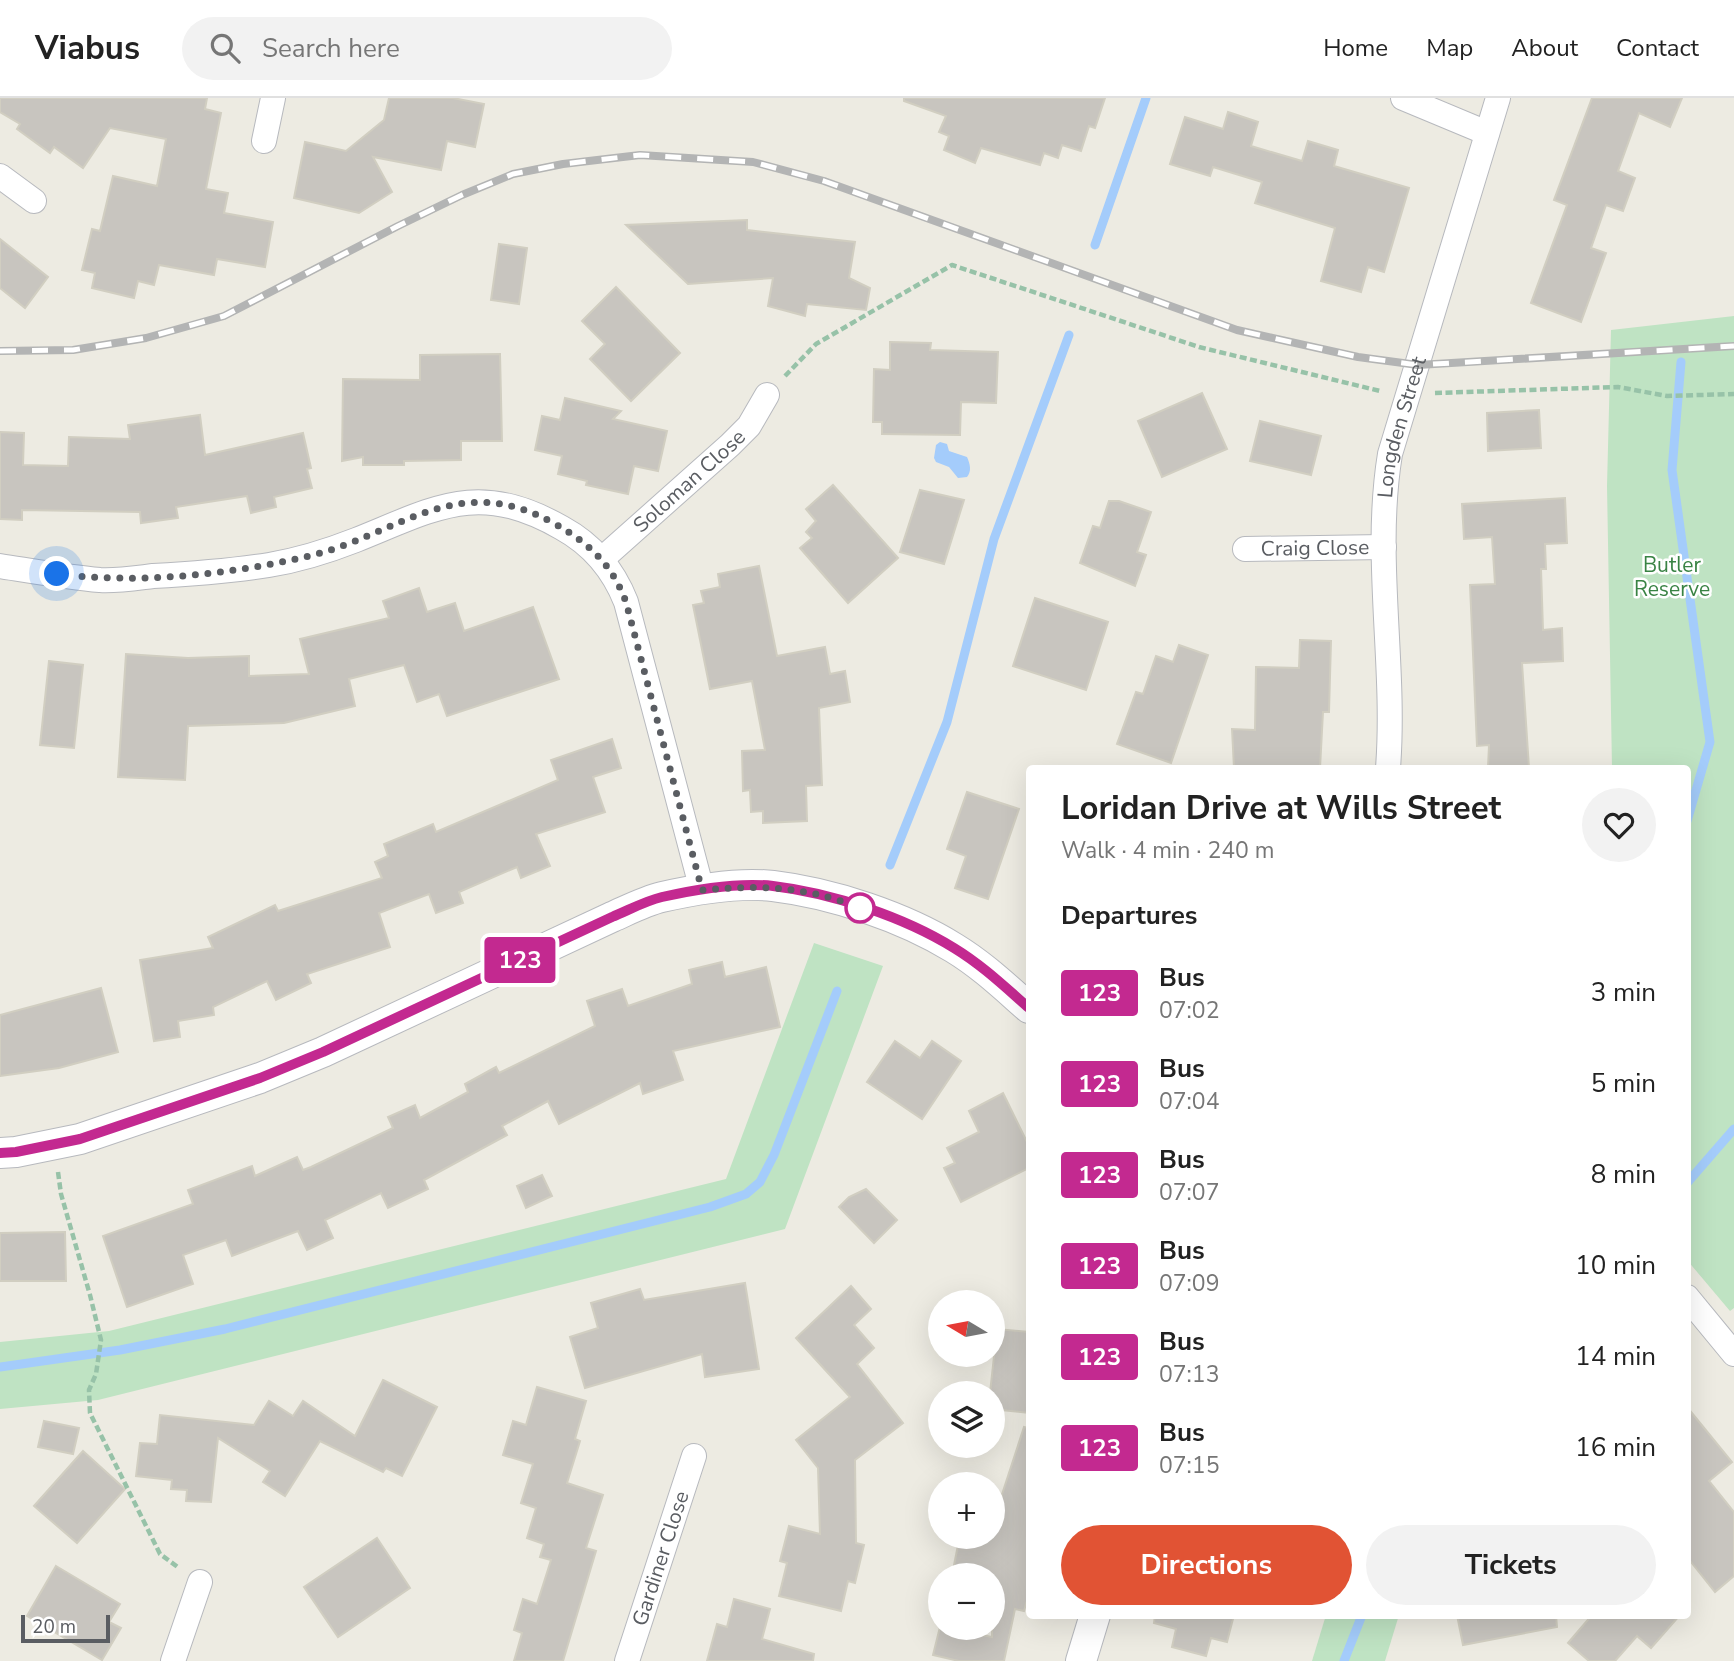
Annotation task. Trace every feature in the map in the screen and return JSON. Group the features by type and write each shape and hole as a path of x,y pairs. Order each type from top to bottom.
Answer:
{"street":[{"path":"264,141 273,98"},
{"path":"1403,98 1487,133"},
{"name":"Longden Street","path":"1388,765 1385,481 1390,454 1498,98"},
{"path":"0,176 34,201"},
{"name":"Soloman Close","path":"602,559 749,426 766,395"},
{"path":"0,566 102,580 222,571 310,556 432,509 463,502 500,503 542,517 574,535 602,559 617,580 626,602 702,890"},
{"name":"Craig Close","path":"1245,549 1384,547"},
{"path":"0,1153 80,1139 260,1078 612,917 659,898 702,890 772,886 815,894 905,923 953,947 1026,1005"},
{"path":"1691,1302 1734,1354"},
{"name":"Gardiner Close","path":"627,1661 694,1456"},
{"path":"173,1661 200,1582"},
{"path":"1081,1661 1095,1619"}],"path":[{"path":"766,395 816,344 952,265 1199,347 1374,391 1409,393 1618,387 1667,396 1734,394"},
{"path":"54,1144 61,1195 101,1340 96,1374 89,1390 90,1413 160,1554 200,1582"}],"green space":[{"name":"Butler Reserve","path":"1734,316 1734,1308 1730,1311 1691,1265 1691,765 1612,765 1607,486 1611,330"},
{"path":"814,943 883,966 785,1229 98,1400 0,1409 0,1342 109,1331 726,1179"},
{"path":"1325,1619 1398,1619 1385,1661 1312,1661"}],"water":[{"path":"940,442 947,444 949,451 967,457 970,472 967,477 958,478 949,467 936,462 936,445"}],"building":[{"path":"0,98 207,98 205,109 221,113 206,189 228,193 224,213 273,222 265,267 217,259 214,275 159,265 154,285 138,281 134,298 92,288 95,273 82,270 92,229 100,231 113,176 157,186 166,139 110,128 83,168 54,147 50,153 17,129 20,124 0,112"},
{"path":"389,98 453,98 484,104 475,147 447,141 441,170 373,157 392,192 359,213 294,198 305,142 346,151 384,120"},
{"path":"904,98 1105,98 1095,128 1089,126 1081,151 1062,145 1058,158 1044,153 1040,165 981,148 975,163 944,150 949,136 939,132 946,116 904,101"},
{"path":"1592,98 1682,98 1670,127 1639,113 1618,171 1635,178 1623,211 1606,205 1591,248 1606,253 1581,322 1531,303 1567,205 1554,200"},
{"path":"1228,112 1258,122 1251,146 1302,161 1308,141 1338,150 1334,166 1409,188 1384,272 1368,267 1361,292 1321,281 1335,228 1255,203 1262,182 1213,167 1210,176 1170,164 1185,117 1223,129"},
{"path":"747,220 747,230 855,242 849,278 870,288 866,310 807,304 805,316 768,306 773,278 688,284 626,225"},
{"path":"0,239 48,277 25,308 0,288"},
{"path":"499,244 527,248 519,304 491,300"},
{"path":"616,287 680,353 631,401 590,359 605,344 582,321"},
{"path":"890,342 931,343 930,350 998,352 996,403 961,402 960,435 882,434 882,422 873,422 874,369 890,370"},
{"path":"500,354 502,441 461,441 461,460 404,461 404,465 363,465 363,457 342,461 343,379 420,380 420,355"},
{"path":"1202,393 1227,449 1162,477 1138,421"},
{"path":"565,398 621,411 613,419 667,431 658,471 634,466 628,494 586,485 587,481 558,474 562,456 535,450 542,416 560,420"},
{"path":"1539,410 1541,448 1488,451 1487,413"},
{"path":"200,415 205,455 303,433 311,468 307,469 312,488 274,497 276,507 251,513 247,496 176,507 178,518 141,523 140,512 22,510 22,520 0,519 0,432 24,433 23,465 68,466 69,437 130,439 128,425"},
{"path":"1260,421 1321,436 1311,475 1250,461"},
{"path":"833,485 898,558 848,603 800,548 812,538 806,532 816,521 806,509"},
{"path":"920,490 964,500 944,564 900,552"},
{"path":"1565,498 1567,543 1545,544 1546,569 1541,569 1543,630 1562,628 1563,661 1522,663 1529,765 1488,765 1489,745 1477,746 1470,585 1495,584 1492,537 1464,539 1462,504"},
{"path":"1109,501 1119,501 1151,512 1137,552 1146,555 1135,586 1080,563 1093,526 1100,528"},
{"path":"759,566 777,656 825,647 830,674 845,671 850,702 819,708 822,785 806,786 807,821 763,823 763,811 751,812 750,790 743,791 742,751 765,750 752,681 710,689 693,605 704,603 701,591 720,587 718,574"},
{"path":"419,588 427,612 455,603 464,631 533,607 559,679 447,716 439,694 417,702 404,665 349,679 355,706 284,723 188,726 185,780 118,777 126,654 188,658 249,656 249,676 309,674 300,639 389,618 383,601"},
{"path":"1035,598 1108,622 1086,690 1013,666"},
{"path":"1300,640 1331,641 1329,712 1323,712 1320,765 1234,765 1232,729 1255,730 1256,667 1299,668"},
{"path":"1179,645 1208,655 1171,763 1117,744 1136,692 1143,694 1156,656 1173,662"},
{"path":"49,661 83,665 74,748 40,745"},
{"path":"612,739 621,768 593,777 605,812 536,834 550,866 521,878 517,867 459,892 463,903 436,913 429,894 379,913 390,947 307,974 311,983 276,1000 267,981 213,1007 214,1015 178,1021 180,1037 154,1041 140,960 213,948 208,937 275,905 278,911 382,878 375,862 388,856 384,844 433,824 436,832 558,780 551,760"},
{"path":"967,792 1019,809 988,899 955,888 966,856 947,849"},
{"path":"722,962 725,977 766,967 780,1027 673,1051 683,1080 643,1094 640,1083 559,1124 548,1101 502,1126 507,1135 424,1180 428,1189 388,1208 381,1193 325,1220 333,1238 307,1250 298,1231 232,1256 226,1240 183,1255 193,1284 127,1307 103,1236 193,1204 188,1190 252,1166 255,1176 297,1157 303,1170 311,1167 393,1128 388,1117 415,1105 420,1118 468,1092 465,1084 496,1067 499,1073 595,1026 587,1001 622,989 628,1006 692,984 689,970"},
{"path":"101,988 118,1052 59,1068 0,1076 0,1015"},
{"path":"895,1041 920,1058 932,1041 961,1061 922,1119 867,1082"},
{"path":"1003,1093 1026,1140 1026,1170 961,1202 944,1168 955,1163 947,1148 979,1132 969,1111"},
{"path":"542,1175 552,1196 526,1208 517,1186"},
{"path":"866,1189 897,1220 874,1243 839,1207 849,1197"},
{"path":"65,1232 66,1281 0,1281 0,1233"},
{"path":"745,1283 759,1369 705,1377 702,1354 585,1388 570,1337 598,1328 591,1303 640,1289 644,1300"},
{"path":"851,1286 871,1309 854,1325 874,1348 857,1364 903,1423 855,1460 856,1543 864,1545 855,1583 848,1581 841,1611 779,1596 787,1563 780,1561 789,1526 820,1534 818,1468 796,1440 850,1397 796,1338"},
{"path":"1005,1330 1026,1332 1026,1413 1005,1410 1005,1381 991,1381 993,1367 1005,1367"},
{"path":"383,1380 437,1407 402,1476 386,1468 383,1472 320,1441 285,1496 263,1482 270,1471 218,1438 211,1502 186,1501 187,1490 171,1489 172,1480 136,1476 140,1443 157,1444 160,1415 254,1425 269,1401 293,1416 303,1401 355,1436"},
{"path":"537,1387 586,1401 575,1439 580,1441 567,1483 603,1495 586,1548 596,1551 563,1661 514,1661 522,1633 514,1630 523,1599 537,1604 551,1560 540,1557 544,1544 527,1538 536,1508 521,1503 533,1464 503,1455 513,1421 526,1425"},
{"path":"1691,1412 1732,1462 1709,1481 1734,1512 1734,1576 1715,1592 1691,1562"},
{"path":"44,1421 79,1428 73,1454 38,1447"},
{"path":"1026,1427 1026,1604 1024,1611 1015,1609 1004,1661 959,1661 933,1655 937,1640 1005,1640 1005,1563 954,1563 957,1549 1005,1549 1005,1485"},
{"path":"83,1451 125,1489 77,1543 34,1506"},
{"path":"377,1538 410,1588 338,1637 304,1587"},
{"path":"56,1566 120,1604 109,1622 121,1628 102,1660 27,1616"},
{"path":"734,1599 770,1609 762,1639 814,1654 813,1661 707,1661 717,1624 727,1627"},
{"path":"1154,1619 1233,1619 1227,1642 1211,1638 1206,1656 1172,1647 1176,1629 1154,1623"},
{"path":"1458,1619 1556,1619 1557,1627 1463,1645"},
{"path":"1589,1619 1676,1619 1651,1648 1637,1636 1615,1661 1589,1661 1568,1643"}],"waterway":[{"path":"1095,245 1146,98"},
{"path":"890,865 947,722 994,539 1069,335"},
{"path":"1681,362 1672,470 1710,742 1691,807"},
{"path":"0,1367 120,1350 225,1329 710,1207 746,1194 760,1182 774,1155 837,991"},
{"path":"1691,1178 1734,1129"},
{"path":"1344,1661 1360,1619"}],"railway":[{"path":"0,351 73,350 146,338 224,316 398,226 513,174 563,164 640,155 753,162 824,181 1237,330 1358,357 1418,365 1734,346"}],"bus line":[{"name":"123","path":"0,1153 80,1139 260,1078 323,1052 612,917 659,898 702,890 772,886 815,894 905,923 953,947 987,971 1026,1005"}],"route":[{"path":"57,574 102,580 222,571 270,564 310,556 432,509 463,502 500,503 542,517 574,535 602,559 617,580 626,602 702,890 772,886 815,894 860,908"}]}
